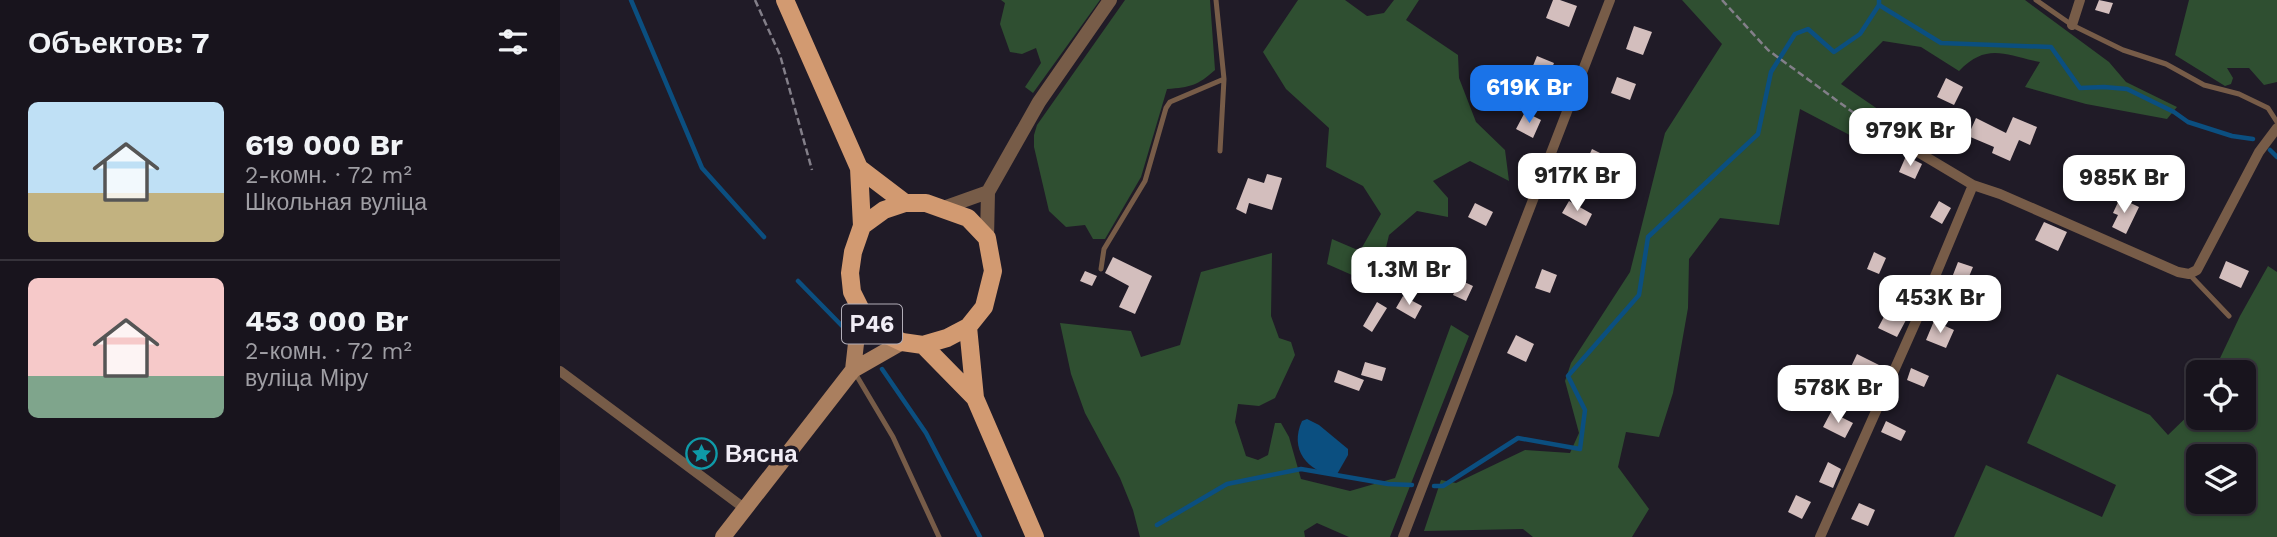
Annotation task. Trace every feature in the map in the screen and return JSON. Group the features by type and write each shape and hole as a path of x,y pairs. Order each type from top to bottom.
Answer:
{"main road":[{"name":"Р46","path":"785,0 859,168 862,226 853,252 850,273 852,292 870,322 885,334 902,342 923,345 947,338 968,327 975,398 1035,537"},
{"name":"Р46","path":"859,168 905,203"},
{"path":"862,226 884,210 905,203 926,203 968,218 986,238 993,271 985,307 968,327"},
{"path":"853,370 860,308"},
{"path":"723,537 853,370 902,342"},
{"name":"Р46","path":"923,345 975,398"}],"street":[{"path":"986,238 988,192 1039,102 1110,0"},
{"path":"1403,537 1610,0"},
{"path":"2073,25 2080,0"},
{"path":"1906,145 1973,185 2000,194 2178,272 2189,274 2197,270 2259,152 2277,128"},
{"path":"1820,537 1921,310 1973,185"},
{"path":"943,208 988,192"},
{"path":"560,371 744,508"}],"lane":[{"path":"1216,0 1224,79 1220,152"},
{"path":"2036,0 2073,25 2123,50 2166,64 2204,85 2239,94 2268,108 2277,122"},
{"path":"1101,269 1104,249 1144,181 1166,108 1176,98 1224,79"},
{"path":"1906,145 1929,117"},
{"path":"2189,274 2229,316"},
{"path":"853,370 893,437 939,537"}],"path":[{"path":"755,0 780,55 812,170"},
{"path":"1722,0 1768,50 1858,116 1906,145"}],"green space":[{"path":"1001,0 1100,0 1033,93 1025,87 1041,63 1036,48 1022,54 1010,52 1000,24 1005,3"},
{"path":"1125,0 1210,0 1215,70 1193,85 1167,89 1141,177 1105,239 1093,239 1085,225 1066,227 1049,211 1034,147 1034,135 1037,125"},
{"path":"1298,0 1345,0 1367,16 1384,13 1394,0 1419,0 1406,20 1458,55 1459,78 1476,122 1505,150 1509,181 1470,161 1433,181 1448,198 1448,217 1417,211 1389,235 1377,286 1327,264 1332,239 1360,251 1381,214 1363,186 1326,167 1329,128 1286,89 1263,52"},
{"path":"1682,0 2025,0 2109,62 2126,82 2177,107 2167,119 2086,104 2025,87 2040,62 2006,54 1988,54 1979,56 1959,71 1921,47 1883,41 1841,84 1888,116 1863,142 1800,109 1779,225 1720,218 1689,259 1688,308 1673,393 1659,437 1626,432 1618,467 1649,509 1632,537 1533,537 1523,529 1424,531 1441,480 1456,483 1525,450 1570,453 1579,433 1565,381 1571,363 1630,272 1665,133 1722,44"},
{"path":"2189,0 2277,0 2277,82 2264,85 2249,68 2227,68 2233,78 2231,84 2225,86 2175,55"},
{"path":"1272,253 1271,316 1279,338 1291,342 1295,355 1275,398 1259,406 1238,404 1235,422 1246,456 1258,460 1268,455 1275,423 1281,423 1289,437 1301,479 1350,491 1395,478 1451,325 1469,336 1390,537 1349,537 1317,523 1304,531 1305,537 1140,537 1120,478 1085,413 1071,374 1060,323 1131,331 1141,357 1180,345 1201,272"},
{"path":"2268,266 2277,272 2277,537 1954,537 1986,465 2102,517 2116,485 2027,443 2057,374 2150,415 2168,435 2186,418 2186,430 2256,430 2256,360 2219,360"}],"water":[{"path":"1307,419 1319,425 1348,449 1348,455 1336,476 1317,470 1299,450 1299,431 1302,421"}],"building":[{"path":"1553,0 1577,6 1569,27 1546,18"},
{"path":"2099,0 2113,3 2109,14 2095,10"},
{"path":"1634,26 1652,32 1643,55 1626,49"},
{"path":"1537,56 1554,63 1545,85 1528,78"},
{"path":"1617,77 1636,84 1630,100 1611,93"},
{"path":"1946,78 1963,87 1954,105 1937,97"},
{"path":"1525,112 1541,120 1533,138 1516,129"},
{"path":"2013,117 2037,127 2030,145 2019,140 2010,161 1992,153 1994,147 1968,136 1976,118 2006,133"},
{"path":"1934,119 1948,127 1939,144 1924,136"},
{"path":"1592,149 1610,158 1602,175 1584,167"},
{"path":"1906,156 1922,164 1915,179 1899,172"},
{"path":"1267,174 1282,178 1272,210 1249,203 1246,214 1236,209 1248,178 1264,183"},
{"path":"2076,175 2090,182 2083,197 2068,191"},
{"path":"2120,198 2139,207 2126,234 2112,227 2118,215 2113,213"},
{"path":"1569,201 1592,214 1586,226 1562,213"},
{"path":"1939,201 1951,208 1942,224 1930,217"},
{"path":"1475,203 1493,212 1486,226 1468,217"},
{"path":"2044,222 2067,232 2058,251 2035,240"},
{"path":"1874,252 1886,258 1879,274 1867,269"},
{"path":"1113,257 1152,276 1135,314 1119,307 1129,286 1105,273"},
{"path":"2226,261 2249,271 2241,288 2219,278"},
{"path":"1958,262 1973,267 1965,286 1951,280"},
{"path":"1542,269 1557,275 1550,293 1535,288"},
{"path":"1085,271 1097,276 1092,286 1080,281"},
{"path":"1460,280 1473,286 1466,301 1453,295"},
{"path":"1403,296 1422,306 1415,319 1396,308"},
{"path":"1377,302 1387,308 1372,332 1363,326"},
{"path":"1887,311 1906,320 1897,337 1878,328"},
{"path":"1934,321 1954,330 1946,348 1926,340"},
{"path":"1516,335 1534,344 1526,362 1507,353"},
{"path":"1857,354 1879,365 1871,382 1849,371"},
{"path":"1365,362 1386,368 1382,381 1361,375"},
{"path":"1911,368 1929,376 1924,387 1907,380"},
{"path":"1338,370 1364,380 1359,391 1334,382"},
{"path":"1831,412 1853,423 1845,438 1823,427"},
{"path":"1886,421 1906,431 1901,441 1881,432"},
{"path":"1828,462 1841,469 1833,488 1819,482"},
{"path":"1796,495 1811,502 1802,519 1788,512"},
{"path":"1859,503 1875,510 1868,526 1851,519"}],"waterway":[{"path":"631,0 702,168 764,237"},
{"path":"1434,486 1443,486 1518,438 1580,449 1585,410 1568,376 1639,295 1648,237 1758,134 1771,72 1795,34 1808,29 1834,52 1860,34 1879,5 1879,0"},
{"path":"1879,5 1941,43 2051,47 2080,88 2127,89 2174,112 2188,122 2232,136 2253,139"},
{"path":"2270,150 2277,157"},
{"path":"798,281 849,333"},
{"path":"882,369 926,433 980,537"},
{"path":"1157,525 1227,484 1301,469 1388,484 1412,485"}],"place":[{"name":"Вясна","path":"702,454"}]}
